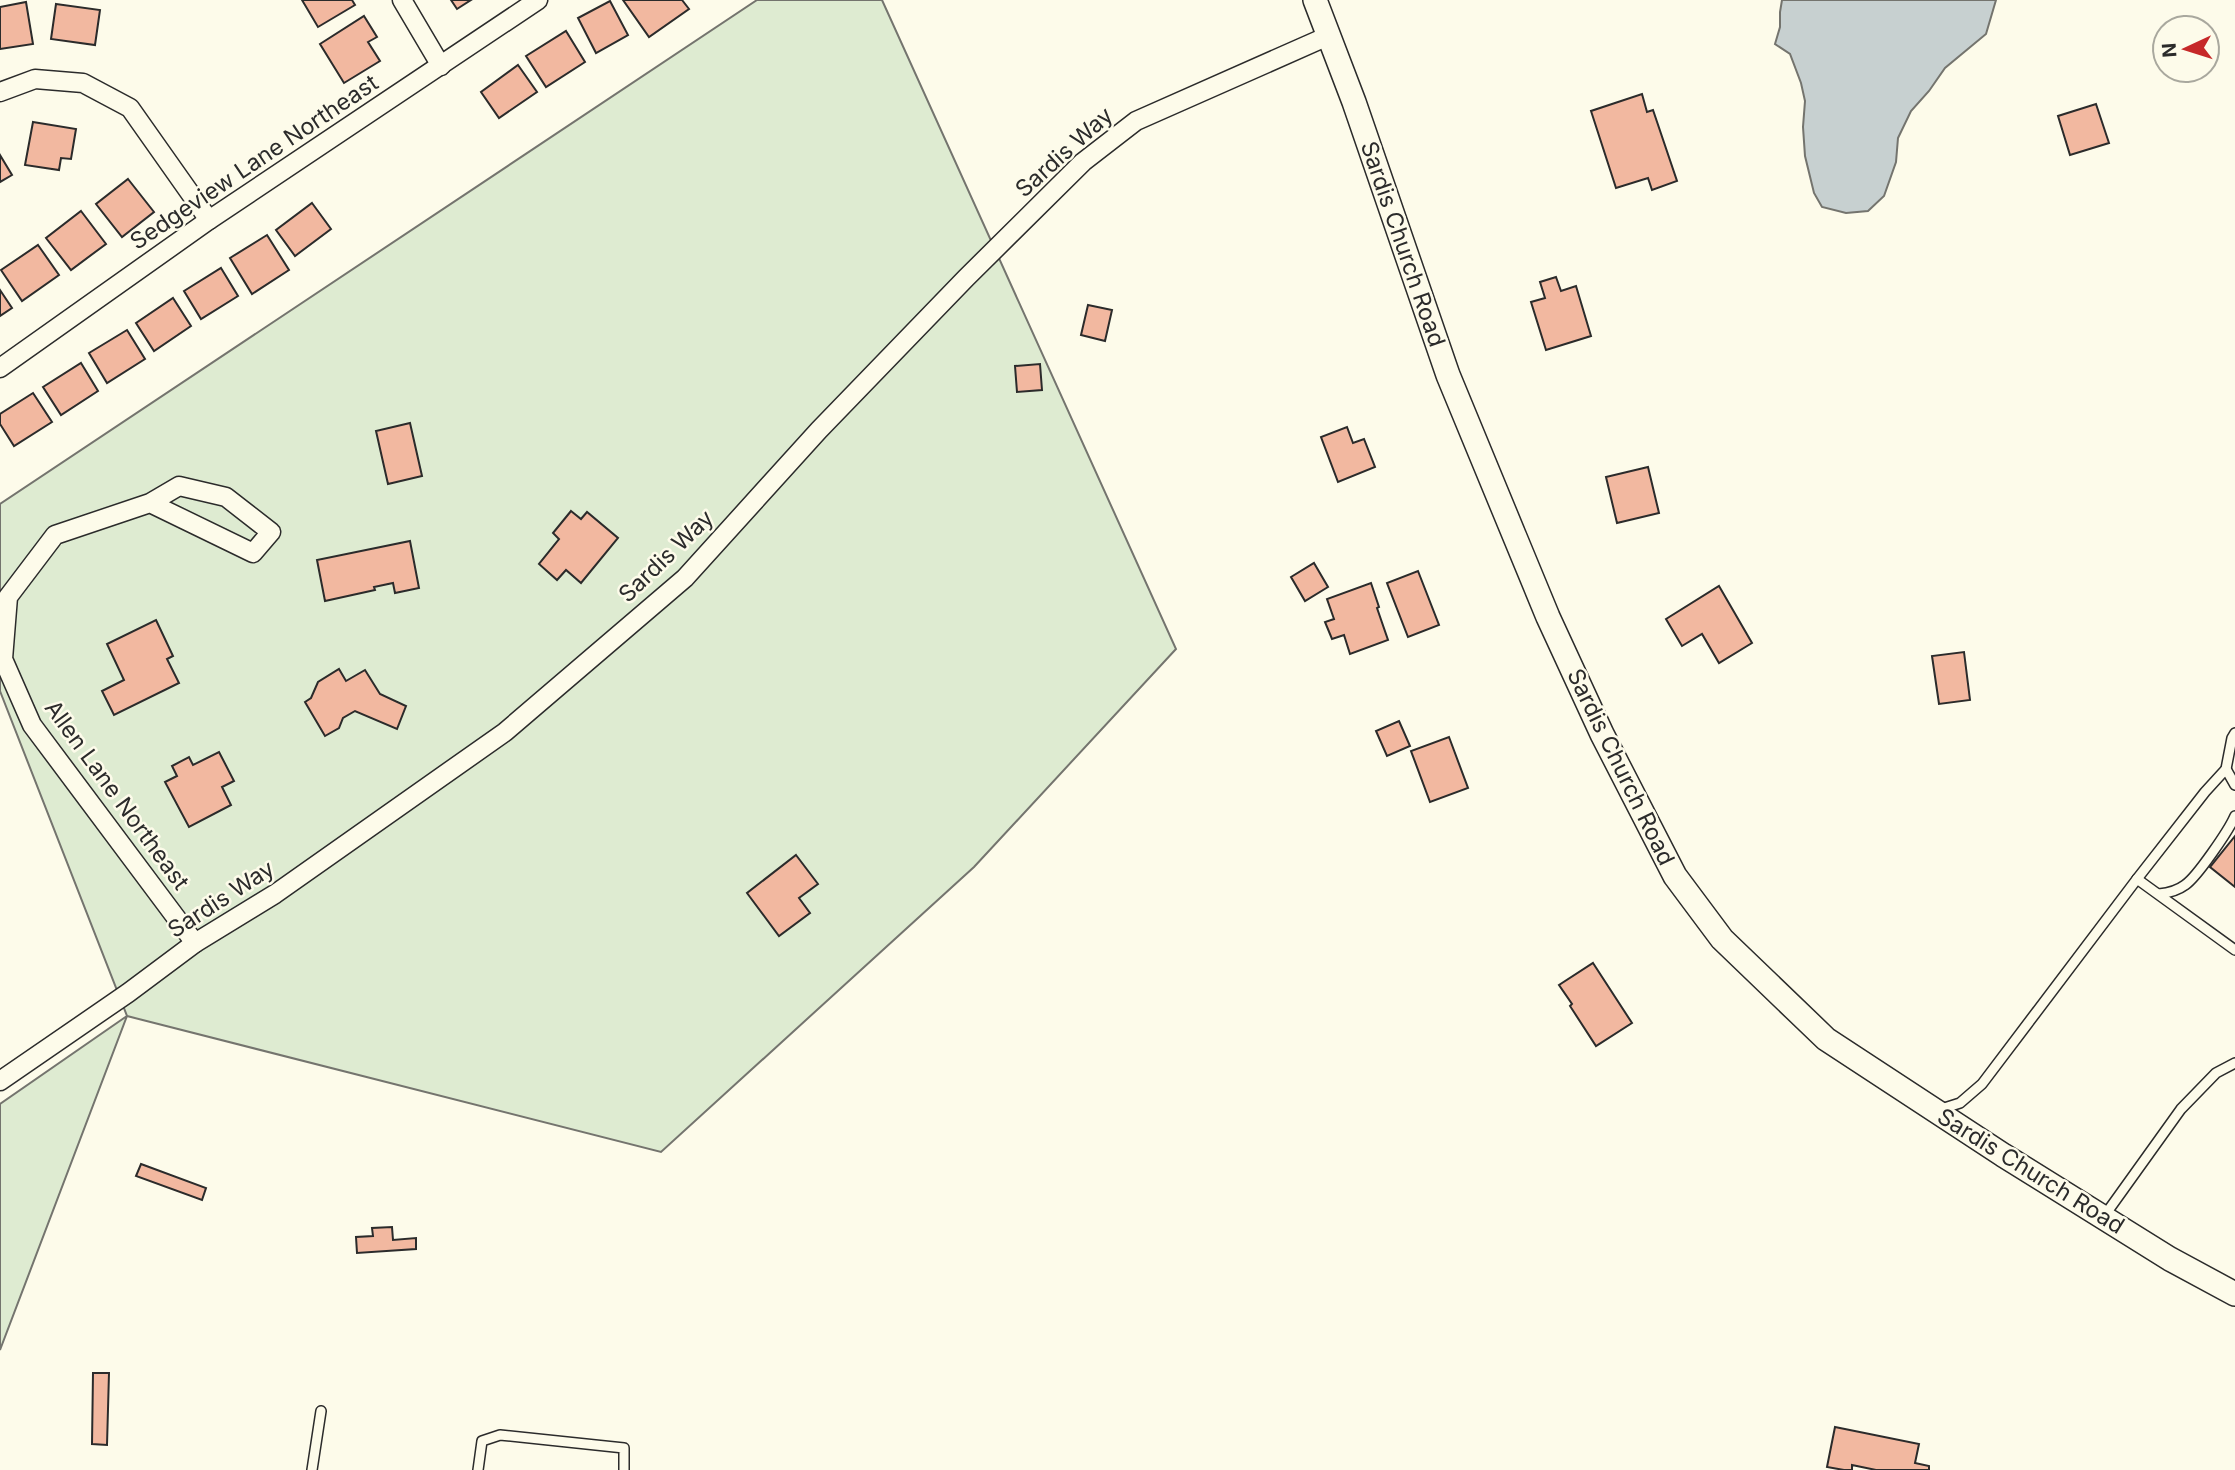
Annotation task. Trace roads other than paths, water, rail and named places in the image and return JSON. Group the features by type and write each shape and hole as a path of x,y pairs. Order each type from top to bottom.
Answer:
{"street":[{"path":"402,0 441,66"},
{"name":"Sedgeview Lane Northeast","path":"0,368 209,220 538,0"},
{"name":"Sardis Church Road","path":"1315,0 1354,102 1458,401 1548,617 1602,734 1675,876 1722,939 1826,1038 2170,1259 2235,1294"},
{"name":"Sardis Way","path":"0,1081 128,993 195,943 275,894 505,732 685,578 828,420 1083,162 1136,121 1328,36"},
{"path":"0,92 35,79 83,83 130,108 209,220"},
{"name":"Allen Lane Northeast","path":"150,503 253,553 271,532 226,497 179,486 150,503 55,535 8,597 3,659 33,725 195,943"}],"lane":[{"path":"1936,1110 1960,1102 1982,1084 2137,879 2205,792 2227,769 2235,733"},
{"path":"2227,769 2235,785"},
{"path":"2158,894 2174,892 2187,884 2230,828 2235,816"},
{"path":"2137,879 2235,950"},
{"path":"2104,1217 2181,1109 2216,1073 2235,1063"},
{"path":"312,1470 321,1411"},
{"path":"478,1470 482,1441 500,1435 624,1448 624,1470"}]}
